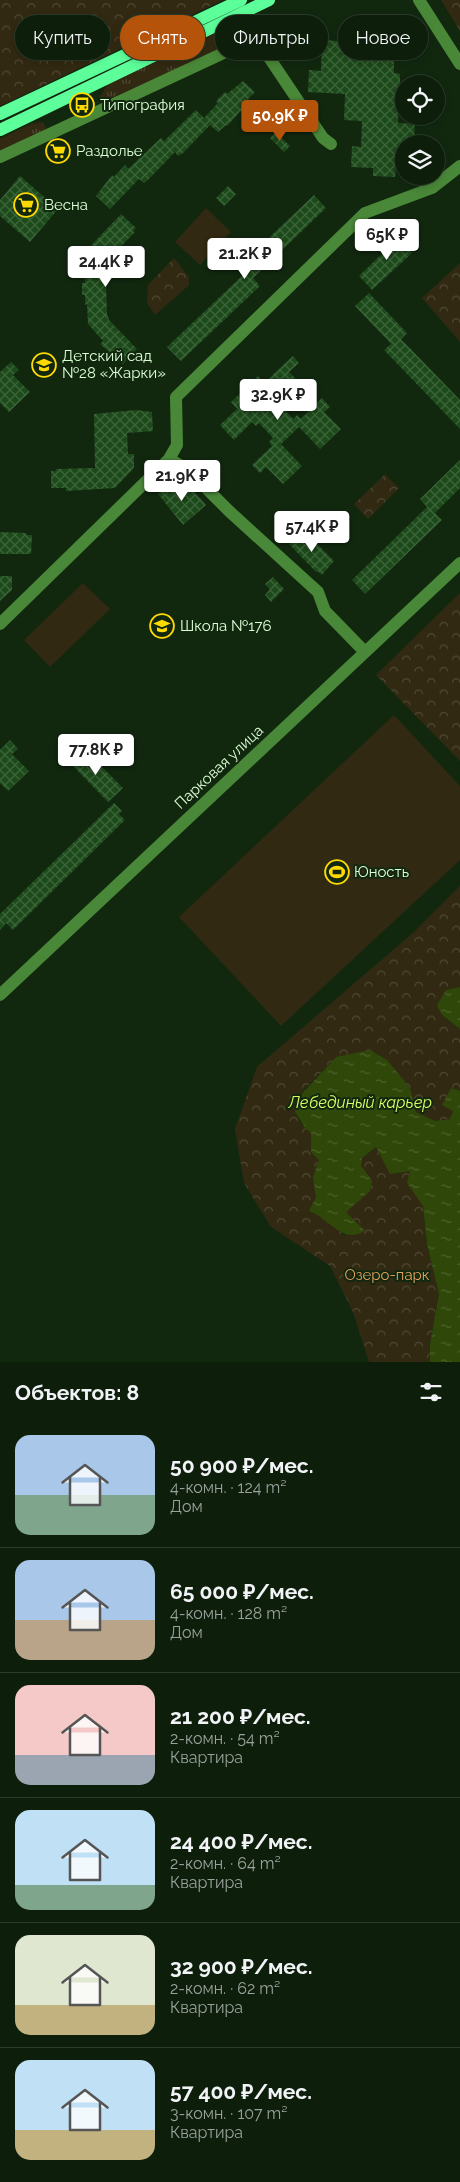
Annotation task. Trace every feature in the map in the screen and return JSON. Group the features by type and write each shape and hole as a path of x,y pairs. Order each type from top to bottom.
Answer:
{"main road":[{"path":"0,114 242,6 269,0"},
{"path":"0,130 242,6"}],"street":[{"path":"419,0 460,64"},
{"path":"0,157 215,57"},
{"path":"271,60 323,138 330,144"},
{"path":"0,624 169,459 177,445 176,398 366,213 432,188 460,166"},
{"path":"169,459 187,469 229,511 318,592 325,611 365,652"},
{"name":"Парковая улица","path":"0,995 460,563"}],"green space":[{"path":"0,0 223,0 191,15 120,15 120,49 110,54 110,15 15,15 15,60 97,60 0,106"},
{"path":"441,0 460,0 460,31"},
{"path":"215,33 215,50 205,55 205,38"},
{"path":"159,60 195,60 102,105 99,98 108,84"},
{"path":"43,122 46,128 42,135 0,153 0,139 31,124"},
{"path":"206,208 231,232 200,265 175,242"},
{"path":"174,258 189,277 189,285 155,315 147,303 148,285"},
{"path":"460,263 460,342 422,298"},
{"path":"385,474 399,488 368,519 354,504"},
{"path":"83,583 110,609 50,667 24,640"},
{"path":"460,593 460,761 376,675"},
{"name":"Юность","path":"394,715 460,786 460,860 281,1026 179,917"},
{"name":"Озеро-парк","path":"460,886 460,987 446,990 442,1015 460,1029 460,1091 451,1089 453,1111 450,1119 435,1121 416,1112 410,1088 336,1057 298,1097 295,1105 298,1119 311,1133 311,1152 319,1160 313,1177 322,1216 345,1236 345,1212 365,1175 360,1166 362,1158 376,1147 410,1171 423,1206 427,1244 439,1294 430,1344 430,1362 369,1362 353,1312 330,1266 271,1227 244,1183 235,1129 257,1067 414,932"}],"water":[{"path":"460,987 460,1029 442,1015 437,1005 446,990"},
{"name":"Лебединый карьер","path":"370,1050 387,1060 410,1088 416,1112 435,1121 450,1119 453,1111 442,1105 451,1088 460,1091 460,1362 430,1362 430,1344 439,1294 427,1244 423,1206 407,1183 410,1171 390,1174 376,1147 362,1158 361,1166 372,1180 370,1191 346,1212 365,1231 350,1235 343,1233 309,1211 316,1197 313,1177 319,1160 311,1152 311,1133 305,1128 295,1112 296,1100 336,1057"}],"building":[{"path":"328,40 338,41 338,60 394,60 394,73 400,74 395,75 395,125 415,125 414,135 395,135 395,177 373,176 373,168 351,167 352,146 361,147 362,121 344,120 345,94 308,92 309,70 321,71 321,60 328,60"},
{"path":"243,81 255,92 248,99 250,101 227,126 218,132 210,125 183,153 178,156 175,152 148,180 144,183 139,179 110,209 96,196 112,175 114,177 125,165 128,169 161,138 164,141 196,110 204,118 225,92 227,94"},
{"path":"276,132 290,146 284,152 270,138"},
{"name":"Раздолье","path":"64,141 70,150 52,161 47,151"},
{"name":"Весна","path":"20,176 58,209 30,242 0,216 0,200"},
{"path":"228,186 236,194 224,206 216,198"},
{"path":"314,195 326,208 253,278 260,286 181,361 167,347 244,274 238,267"},
{"path":"121,214 136,228 133,231 135,232 107,261 108,284 106,284 109,320 137,349 123,364 100,344 103,341 88,324 87,304 85,305 85,295 82,295 82,283 85,283 84,253"},
{"path":"397,232 402,237 404,234 412,242 407,247 412,253 372,290 359,276 390,246 386,242"},
{"path":"369,293 407,333 401,339 460,400 460,429 384,350 391,344 355,306"},
{"path":"293,356 299,363 289,372 297,380 278,398 282,401 279,404 293,419 297,415 301,419 322,398 330,407 324,412 341,429 320,449 299,427 281,444 302,466 283,484 266,467 260,473 252,465 272,446 269,442 273,438 259,423 256,426 252,422 234,440 220,425 237,409 231,402 258,376 264,383"},
{"path":"11,362 19,370 13,375 30,392 9,412 0,403 0,372"},
{"path":"136,410 152,412 153,431 127,433 128,454 134,454 134,468 115,488 66,491 66,488 51,488 51,471 56,471 56,469 95,468 94,414"},
{"path":"460,460 460,488 435,513 442,520 365,594 352,580 427,507 420,499"},
{"path":"174,480 184,491 189,486 206,505 183,525 158,494"},
{"path":"302,531 334,561 322,575 316,572 289,544"},
{"path":"0,532 32,535 31,554 0,554"},
{"path":"0,576 12,576 12,590 0,601"},
{"path":"273,577 284,589 271,602 265,595 270,589 265,584"},
{"path":"10,740 18,749 12,754 29,771 8,791 0,783 0,750"},
{"path":"84,749 123,788 108,802 70,763"},
{"path":"114,803 122,811 119,814 125,820 13,930 6,923 0,930 0,914"}],"place":[{"name":"Типография","path":"82,105"},
{"name":"Раздолье","path":"58,151"},
{"name":"Весна","path":"26,205"},
{"name":"Детский сад №28 «Жарки»","path":"44,365"},
{"name":"Школа №176","path":"162,626"},
{"name":"Юность","path":"337,872"}]}
